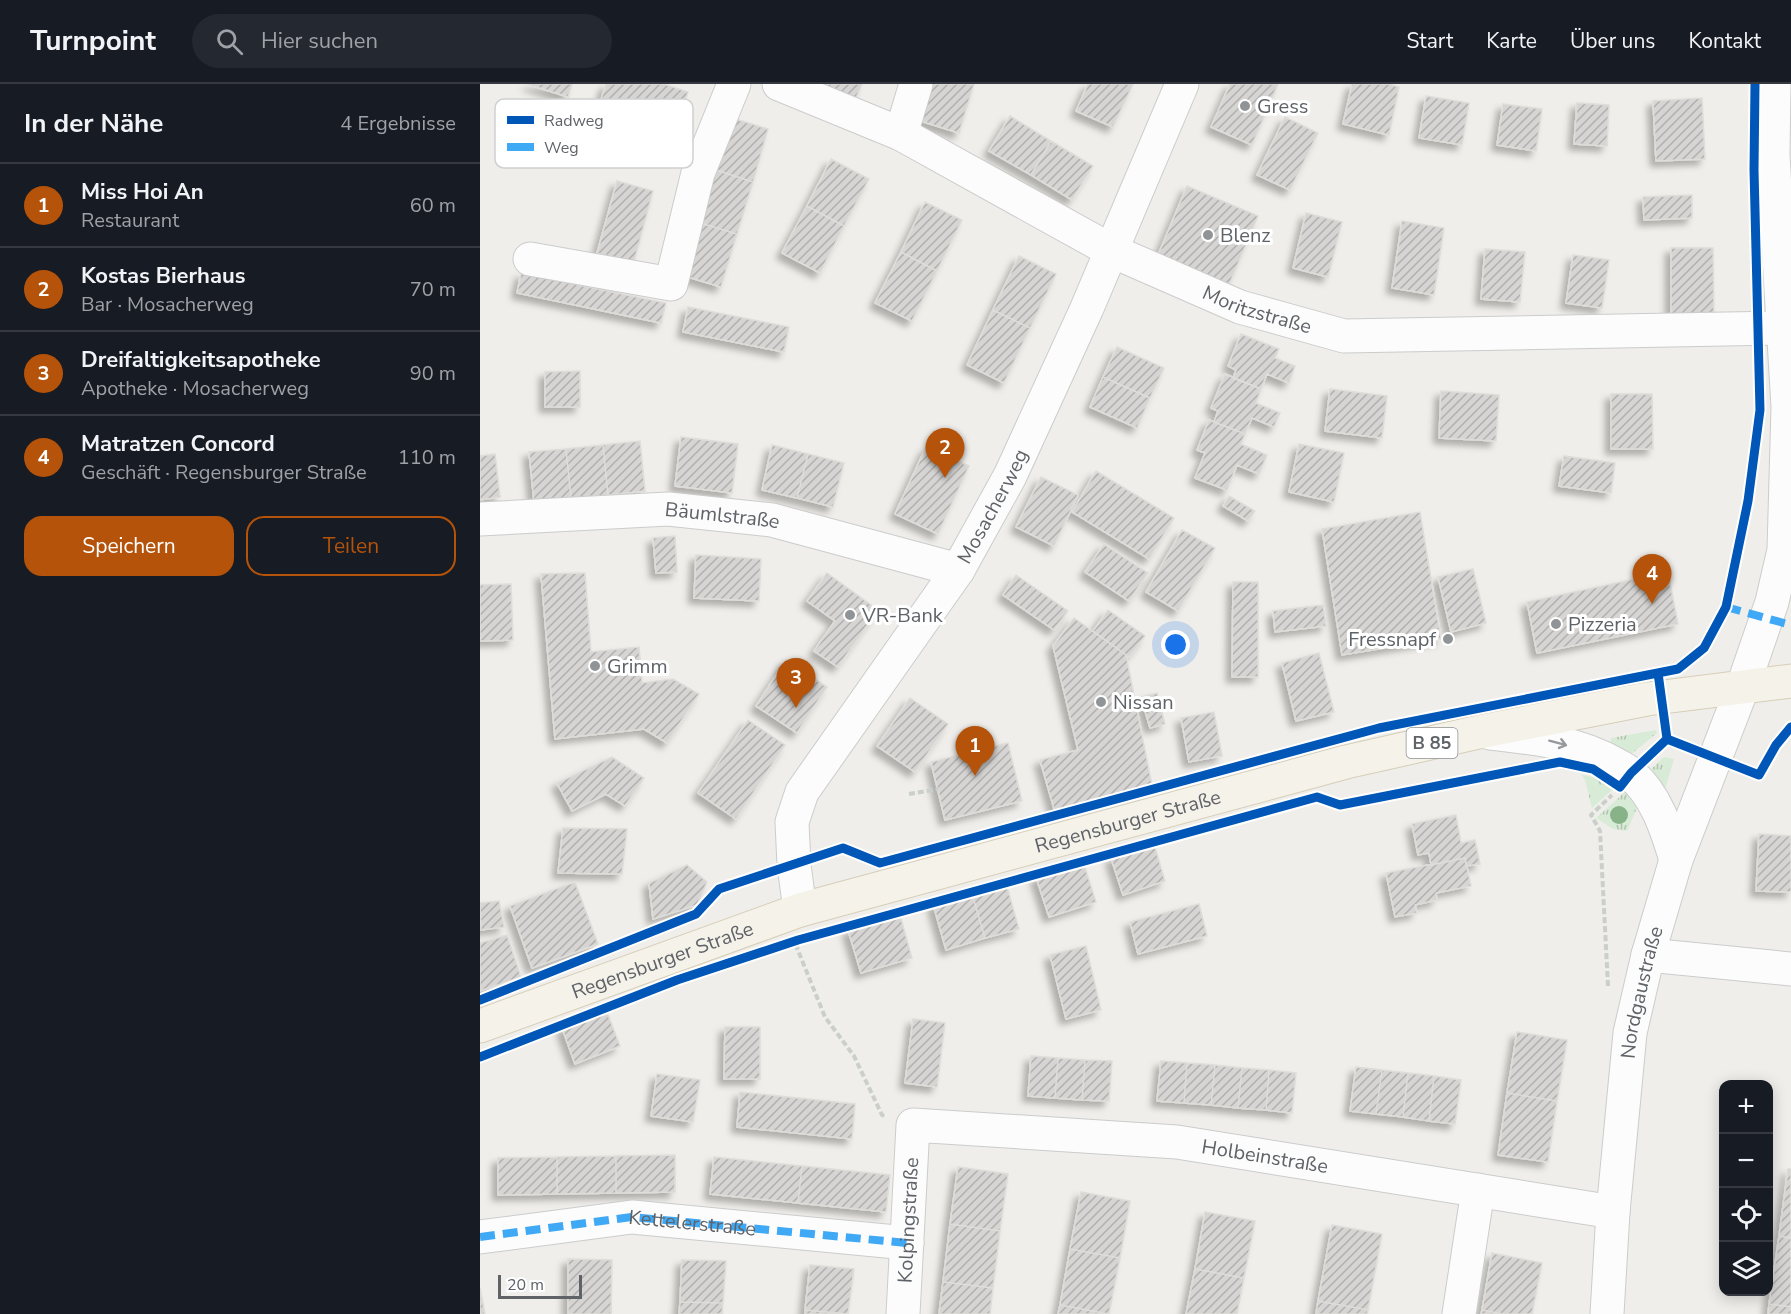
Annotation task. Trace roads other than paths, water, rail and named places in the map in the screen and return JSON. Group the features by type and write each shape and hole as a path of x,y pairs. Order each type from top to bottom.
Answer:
{"main road":[{"name":"Regensburger Straße","path":"480,1026 800,910 1346,762 1479,732 1653,698 1791,681"}],"street":[{"path":"531,259 671,284 698,173 735,84"},
{"name":"Moritzstraße","path":"779,84 901,134 1112,251 1240,307 1344,336 1784,328"},
{"path":"901,134 916,84"},
{"name":"Mosacherweg","path":"800,910 794,864 792,822 802,792 958,570 1010,476 1112,251 1182,84"},
{"name":"Nordgaustraße","path":"1607,1314 1613,1212 1630,1033 1647,955 1676,860 1743,686 1788,556 1790,407 1773,154 1774,84"},
{"name":"Bäumlstraße","path":"480,519 668,509 772,520 958,570"},
{"path":"1479,732 1551,740 1599,755 1631,773 1651,798 1666,827 1676,860"},
{"path":"1647,955 1791,969"},
{"name":"Holbeinstraße","path":"913,1125 1178,1142 1613,1212"},
{"name":"Kolpingstraße","path":"903,1314 913,1125"},
{"path":"1459,1314 1478,1190"},
{"name":"Kettelerstraße","path":"480,1237 632,1217 907,1242"}],"place":[{"name":"Gress","path":"1245,106"},
{"name":"Blenz","path":"1208,235"},
{"name":"Kostas Bierhaus","path":"945,478"},
{"name":"Matratzen Concord","path":"1652,604"},
{"name":"VR-Bank","path":"850,615"},
{"name":"Pizzeria","path":"1556,624"},
{"name":"Fressnapf","path":"1448,639"},
{"name":"Grimm","path":"595,666"},
{"name":"Nissan","path":"1101,702"},
{"name":"Dreifaltigkeitsapotheke","path":"796,708"},
{"name":"Miss Hoi An","path":"975,776"}]}
